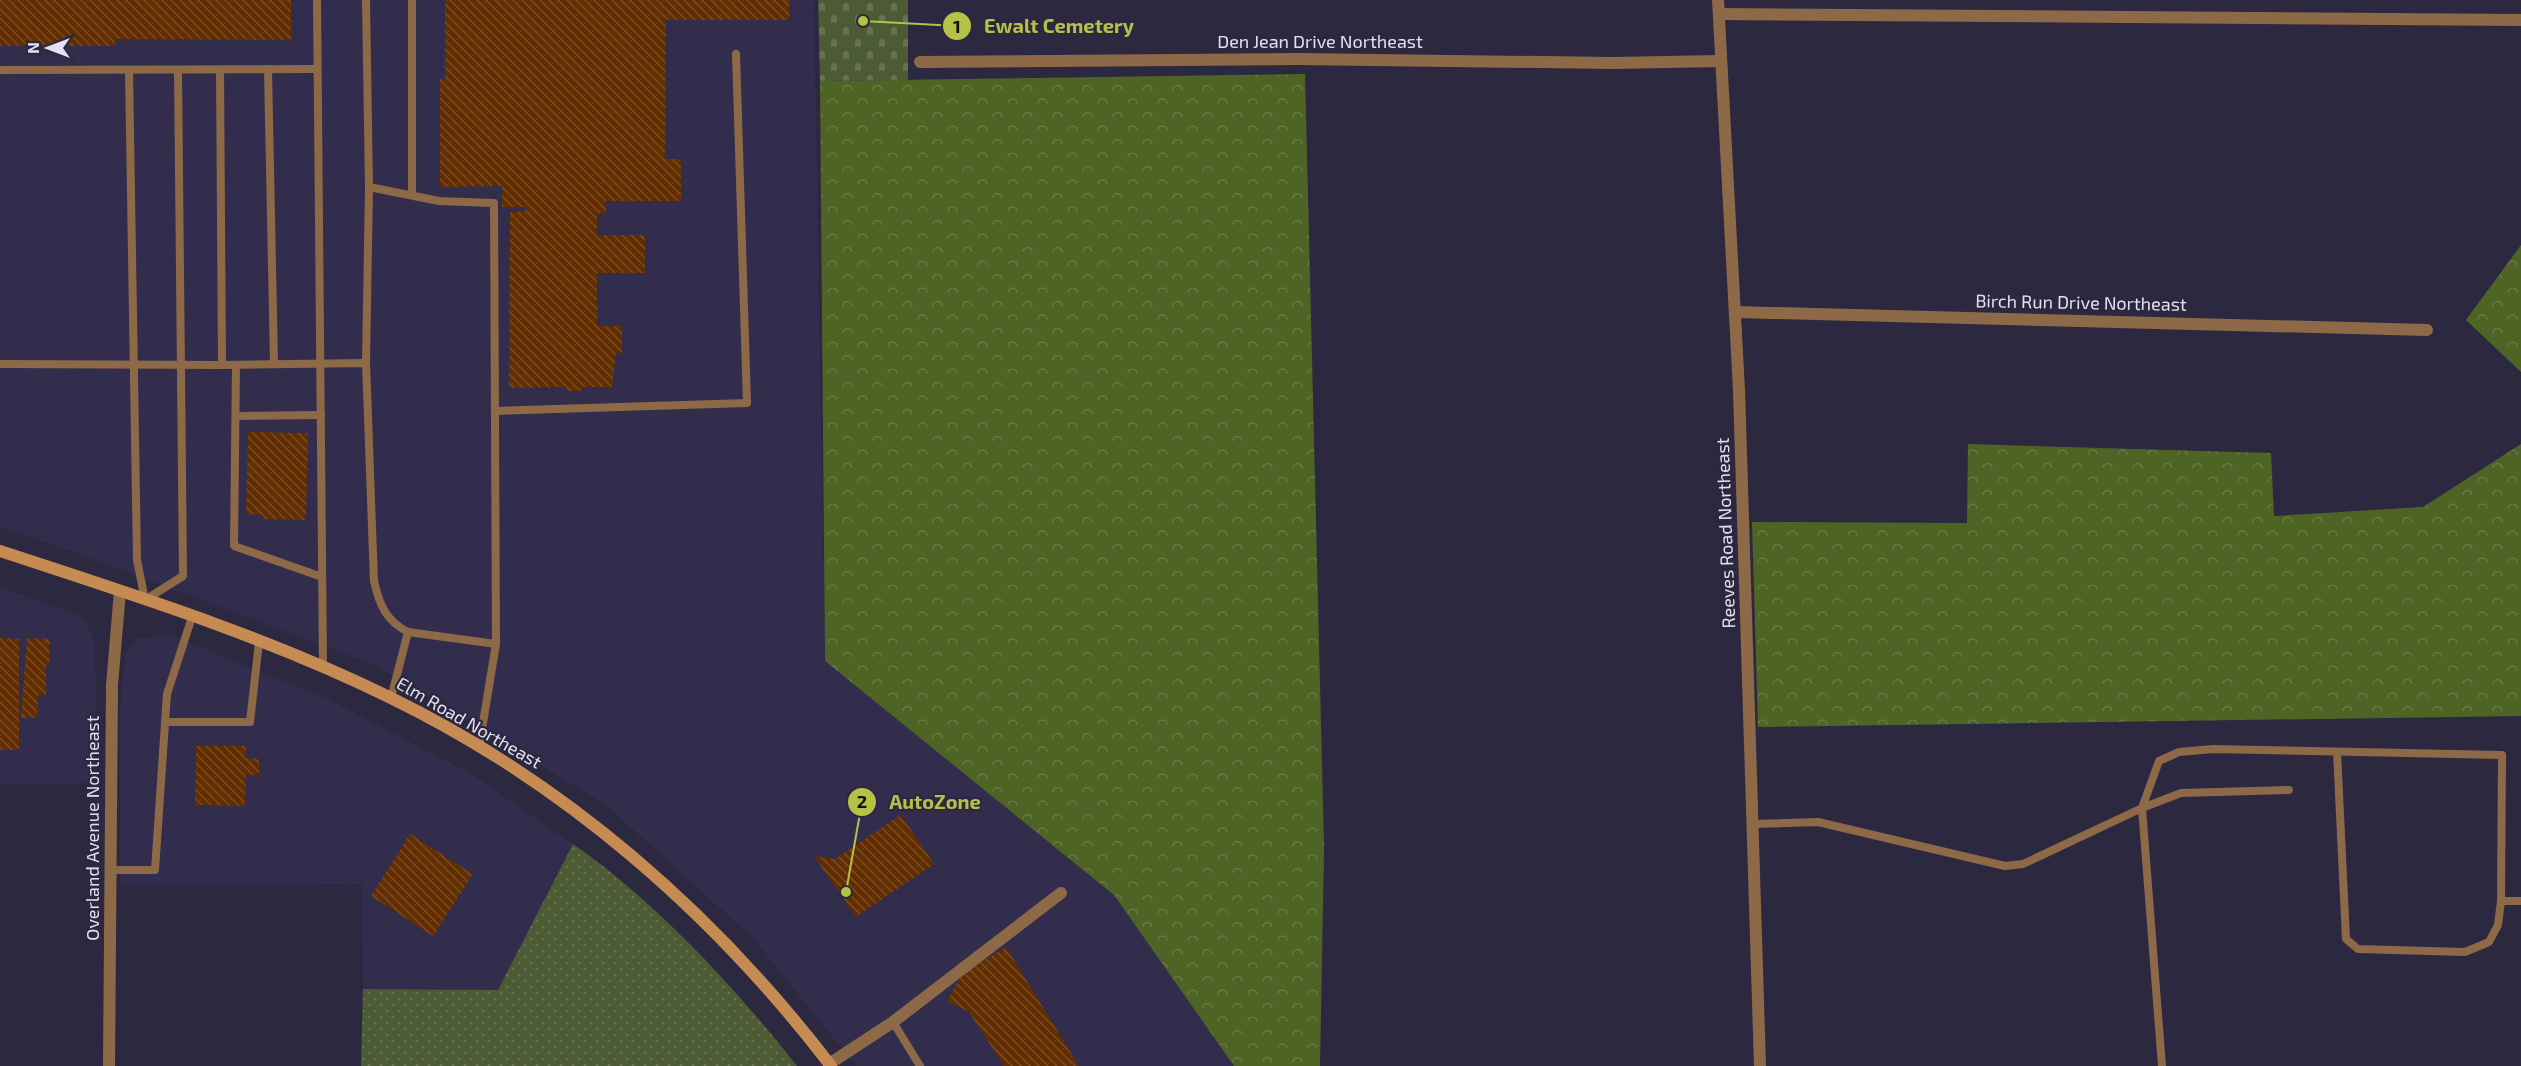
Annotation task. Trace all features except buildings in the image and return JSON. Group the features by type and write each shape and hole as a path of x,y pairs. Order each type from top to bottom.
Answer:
{"main road":[{"name":"Elm Road Northeast","path":"0,551 120,591 323,667 391,698 479,747 547,790 596,826 687,905 771,992 830,1065"}],"street":[{"name":"Reeves Road Northeast","path":"1718,0 1719,61 1735,312 1760,1066"},
{"path":"1719,14 2521,20"},
{"name":"Den Jean Drive Northeast","path":"920,62 1298,59 1613,63 1719,61"},
{"name":"Birch Run Drive Northeast","path":"1735,312 2427,330"},
{"name":"Overland Avenue Northeast","path":"110,1066 112,685 120,591"},
{"path":"830,1065 893,1022 1061,893"}],"lane":[{"path":"317,0 323,667"},
{"path":"366,0 369,186 366,363 374,581 385,613 397,627 408,632 496,644"},
{"path":"412,0 412,195"},
{"path":"495,411 747,403 736,54"},
{"path":"268,69 274,364"},
{"path":"0,70 317,69"},
{"path":"129,70 137,560 145,600 183,576 178,70"},
{"path":"220,70 222,365"},
{"path":"369,186 439,201 494,203 496,644 479,747"},
{"path":"0,364 366,363"},
{"path":"236,365 234,546 322,577"},
{"path":"236,416 321,416"},
{"path":"111,870 155,870 167,694 192,617"},
{"path":"391,698 408,632"},
{"path":"165,722 250,722 259,642"},
{"path":"2162,1066 2142,808 2148,786 2159,761 2179,752 2213,749 2502,755 2501,901 2498,925 2489,942 2465,952 2358,949 2346,939 2337,752"},
{"path":"1753,824 1818,822 2005,866 2023,864 2142,808 2181,793 2289,789"},
{"path":"2501,901 2521,901"},
{"path":"893,1022 920,1066"}],"shaded area":[{"path":"0,0 814,0 825,661 1114,895 1234,1066 856,1066 751,936 606,805 377,666 71,551 0,527"},
{"path":"0,587 81,616 93,636 97,783 0,785"},
{"path":"168,634 328,699 471,774 573,844 498,990 363,989 362,884 120,885 120,709 125,654 137,639"}],"green space":[{"path":"818,0 908,0 908,80 820,81"},
{"path":"1305,74 1324,847 1320,1066 1234,1066 1114,895 825,661 820,81"},
{"path":"2521,245 2521,372 2466,320"},
{"path":"1968,444 2271,453 2274,516 2423,507 2521,444 2521,716 1758,727 1752,522 1967,523"},
{"path":"573,844 603,866 663,918 721,976 797,1066 361,1066 363,989 498,990"}],"place":[{"name":"Ewalt Cemetery","path":"863,21"},
{"name":"AutoZone","path":"846,892"}]}
